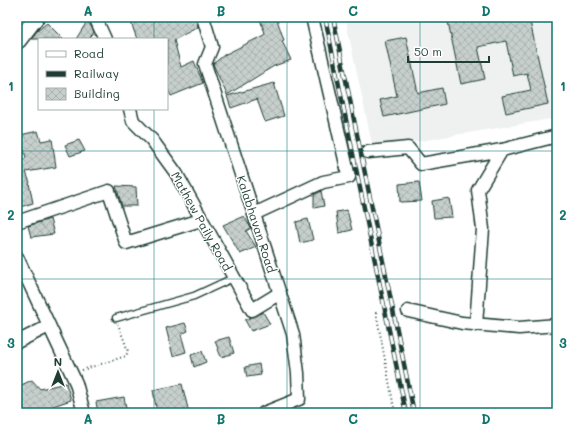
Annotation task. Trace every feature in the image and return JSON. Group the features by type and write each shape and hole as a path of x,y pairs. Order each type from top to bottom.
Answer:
{"main road":[{"path":"17,39 34,17"}],"street":[{"path":"95,17 105,38"},
{"name":"Kalabhavan Road","path":"203,17 212,47 205,64 293,334 298,373 299,399 264,413"},
{"path":"254,214 323,182 349,177 312,17"},
{"name":"Mathew Paily Road","path":"130,110 133,121 152,140 176,173 252,310 280,293"},
{"path":"368,152 408,148 421,164 502,150 557,136"},
{"path":"476,325 483,229 478,190 502,150"},
{"path":"17,222 109,191 126,243 201,220"},
{"path":"17,257 76,383 84,413"},
{"path":"408,311 476,325 519,328 557,325"},
{"path":"17,342 49,326"}],"lane":[{"path":"116,318 194,296 234,278"}],"path":[{"path":"376,312 395,413"},
{"path":"71,373 126,356 128,351 116,318"}],"shaded area":[{"path":"345,17 557,17 557,118 373,149"}],"building":[{"path":"129,17 196,17 198,27 174,40 181,67 194,61 203,83 171,96 168,90 168,38 137,38"},
{"path":"259,17 276,17 284,40 282,41 291,60 274,66 227,95 213,64 224,55 264,35 265,33"},
{"path":"447,17 529,17 548,104 506,113 502,96 531,90 527,73 513,76 506,41 478,47 485,79 461,84"},
{"path":"88,20 94,32 90,38 77,38"},
{"path":"47,23 62,38 31,39 37,31"},
{"path":"406,37 418,93 442,88 445,104 384,117 380,100 397,96 385,41"},
{"path":"274,83 284,116 265,122 257,99 231,108 227,96"},
{"path":"38,131 41,141 52,139 56,167 26,172 30,183 33,203 17,208 17,149 22,160 26,158 20,135"},
{"path":"79,140 85,151 70,156 65,145"},
{"path":"419,182 422,201 400,202 399,184"},
{"path":"116,186 136,187 137,206 122,206"},
{"path":"321,191 324,206 314,208 314,195"},
{"path":"449,198 452,217 434,218 432,201"},
{"path":"347,210 352,230 339,233 336,212"},
{"path":"244,216 251,228 246,231 256,247 240,254 223,225"},
{"path":"50,219 54,234 31,237 28,226"},
{"path":"308,219 313,240 300,243 296,222"},
{"path":"263,312 270,324 251,331 245,320"},
{"path":"185,323 188,331 181,334 186,352 173,356 166,328"},
{"path":"229,337 234,353 221,357 215,341"},
{"path":"202,351 206,362 194,367 191,355"},
{"path":"259,364 261,375 247,377 245,367"},
{"path":"32,380 40,389 66,383 71,400 53,406 55,413 17,413 17,387"},
{"path":"182,384 189,413 157,413 153,390"},
{"path":"124,397 127,413 98,413 96,402"}],"railway":[{"path":"17,27 25,17"},
{"path":"325,17 406,413"},
{"path":"333,17 414,413"}]}
